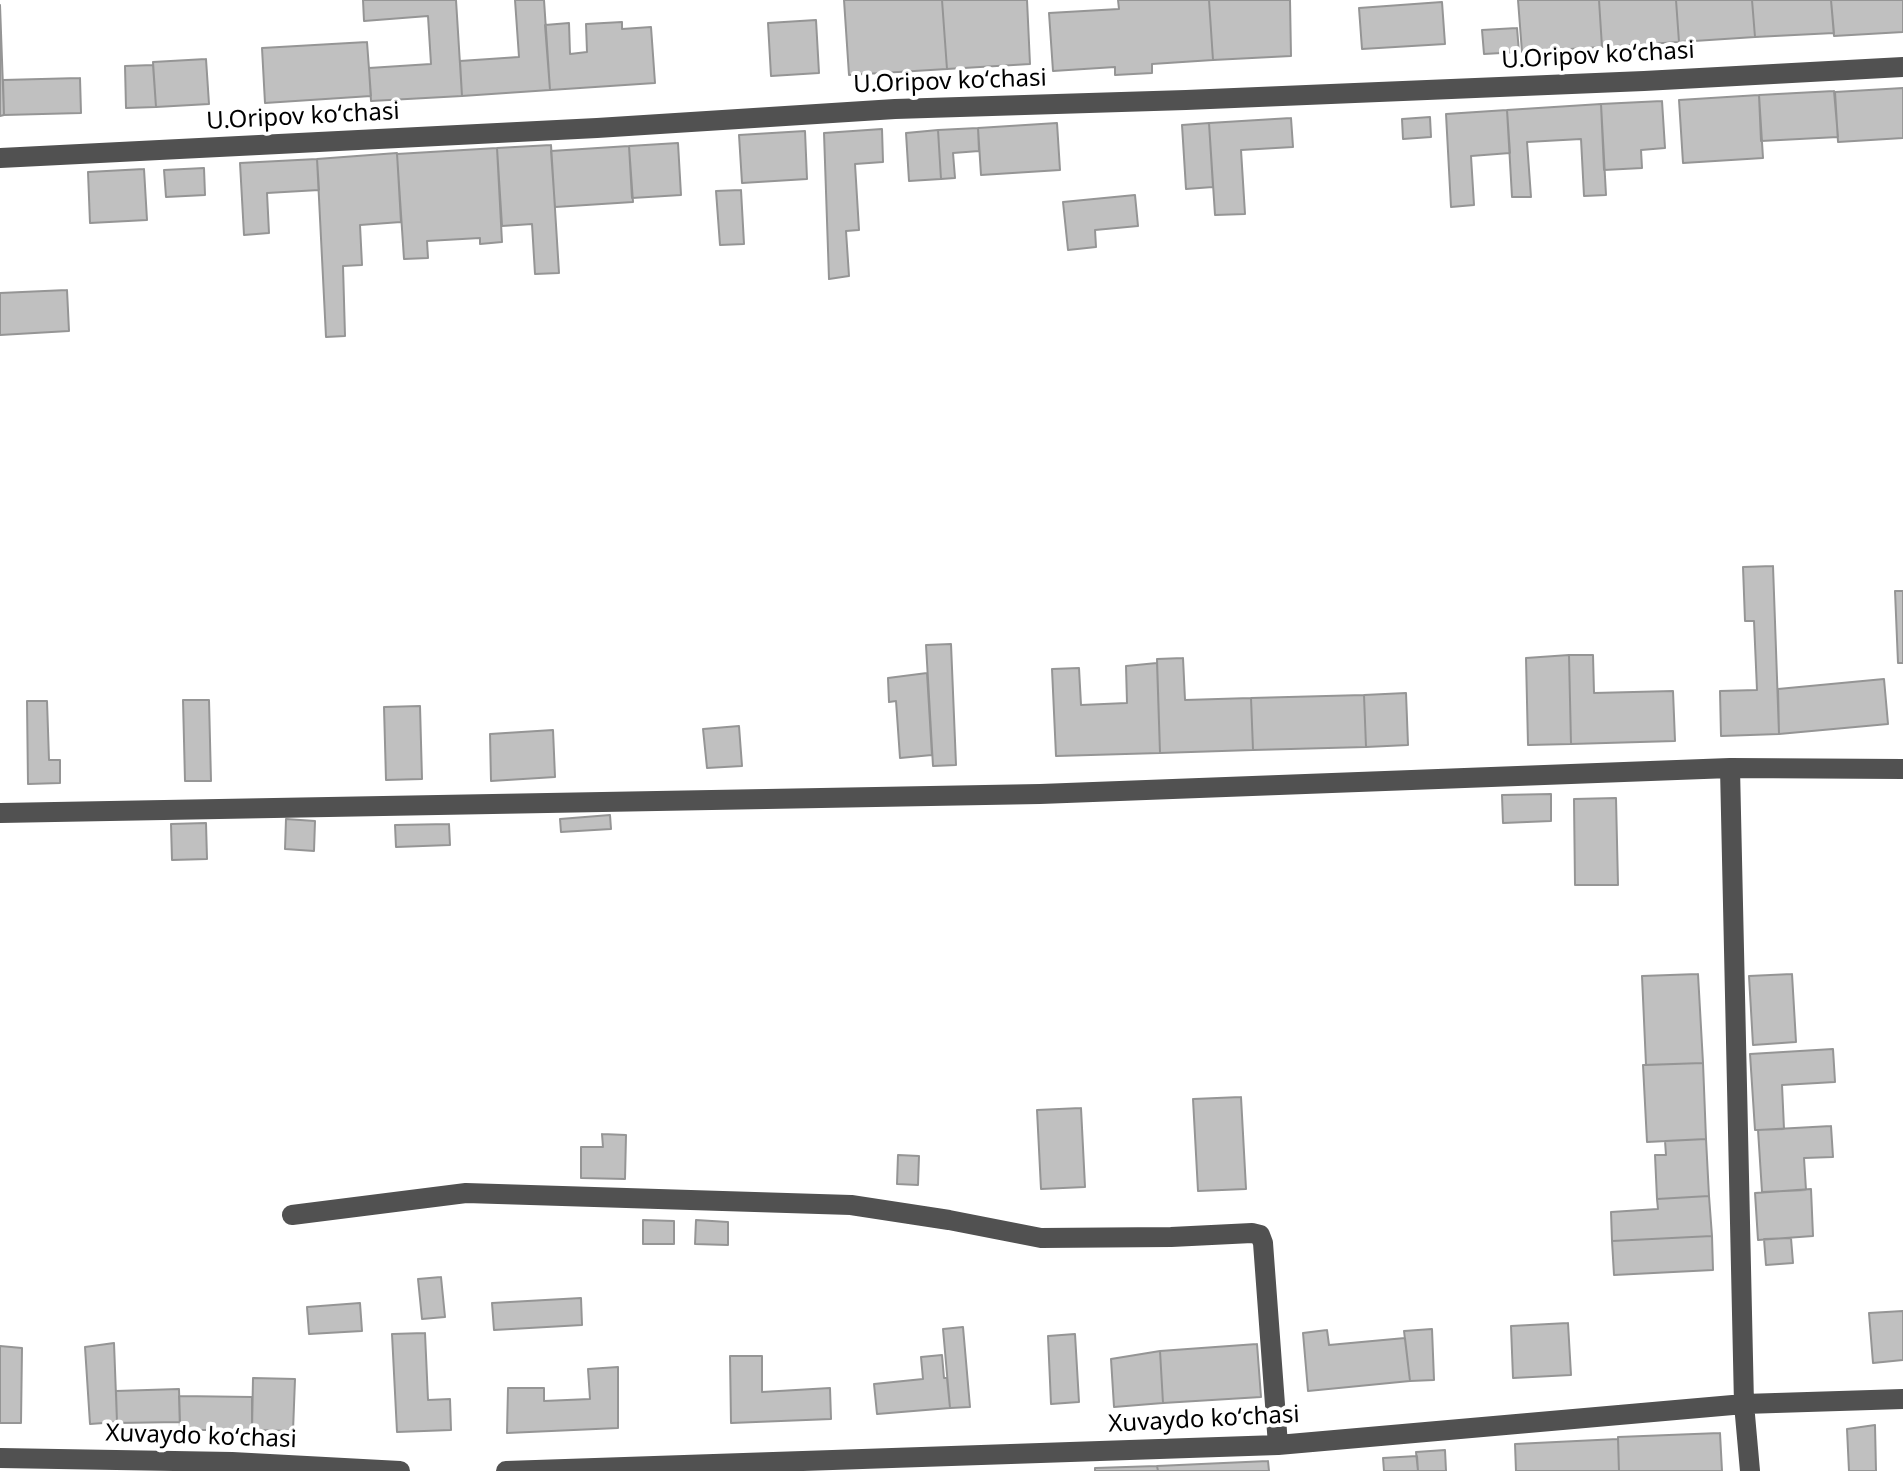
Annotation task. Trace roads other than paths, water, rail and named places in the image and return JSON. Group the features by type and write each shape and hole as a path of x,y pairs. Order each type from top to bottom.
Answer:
{"street":[{"name":"U.Oripov koʻchasi","path":"0,158 597,128 895,109 1644,81 1903,67"},
{"path":"0,813 1040,794 1730,768 1903,769"},
{"path":"1730,768 1744,1404 1750,1471"},
{"path":"292,1215 466,1193 851,1205 1041,1238 1252,1233 1260,1235 1263,1243 1278,1445"},
{"name":"Xuvaydo koʻchasi","path":"506,1471 1278,1445 1744,1404 1903,1399"},
{"name":"Xuvaydo koʻchasi","path":"0,1458 232,1462 400,1471"}]}
